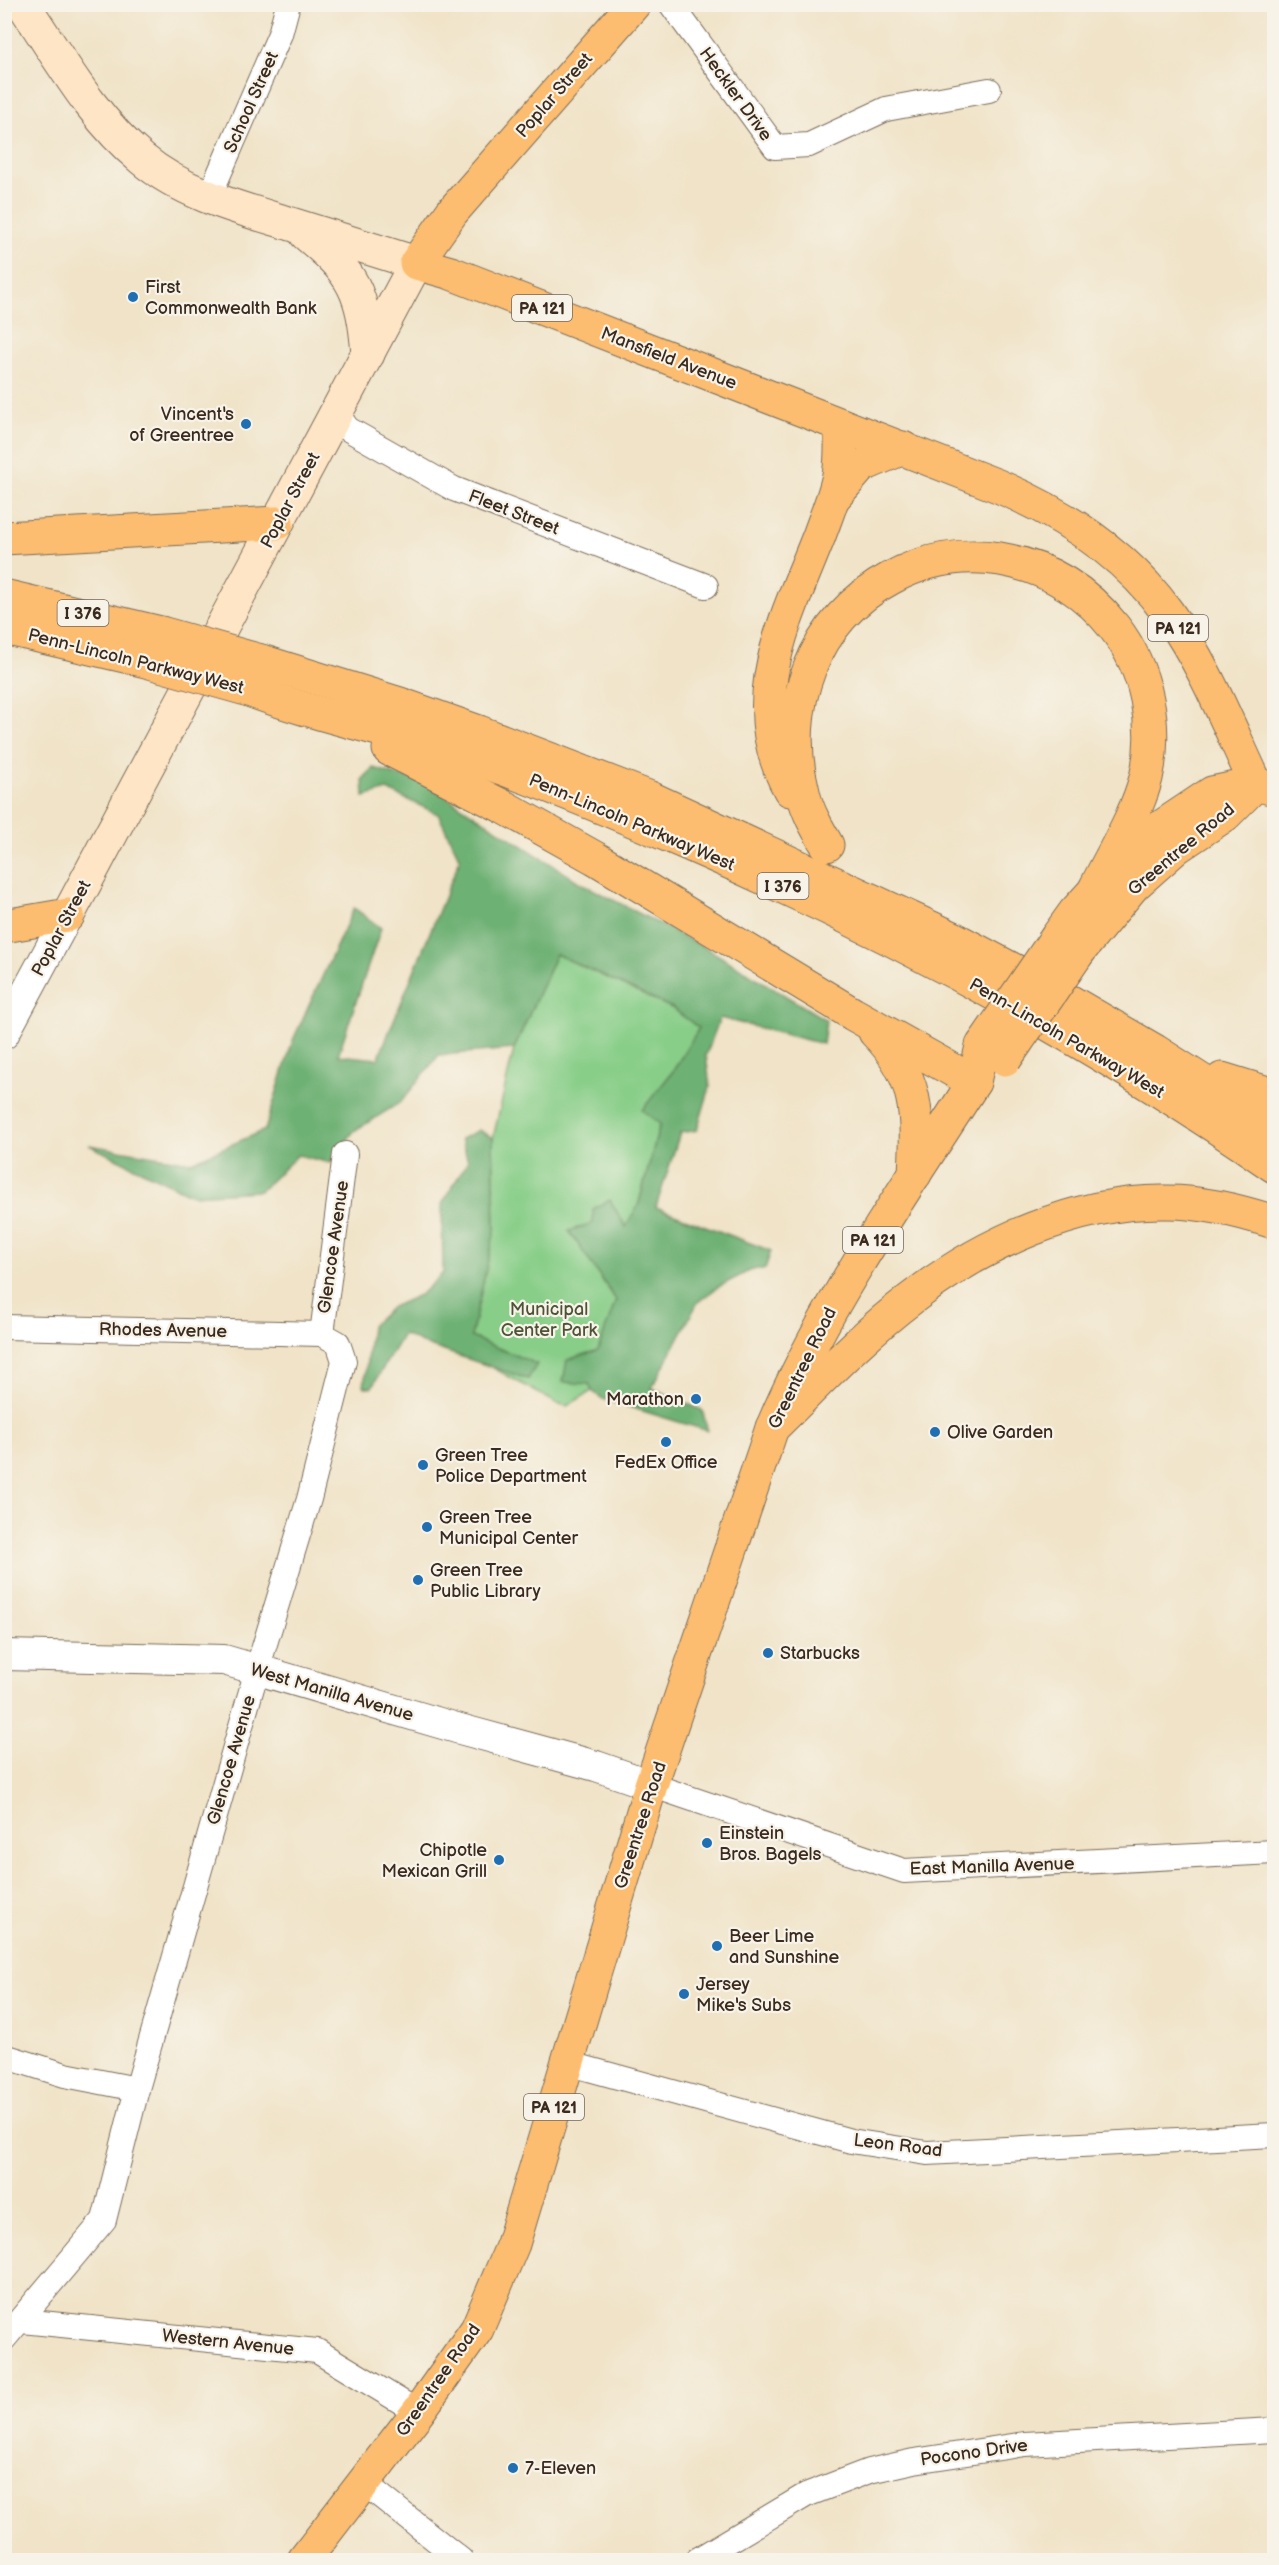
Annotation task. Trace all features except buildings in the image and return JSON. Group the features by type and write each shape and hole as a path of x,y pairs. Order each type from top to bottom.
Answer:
{"main road":[{"name":"Mansfield Avenue","path":"23,4 87,98 126,144 157,170 209,197 451,273 1027,498 1094,538 1134,574 1167,612 1268,783"},
{"name":"Poplar Street","path":"68,915 417,262 452,212 634,4"},
{"path":"295,225 336,260 353,282 363,306 368,354"},
{"path":"841,425 841,465 833,498 778,639 769,678 767,698 772,740 778,764 798,805 827,845 863,880 952,939"},
{"path":"833,498 861,466 903,448"},
{"path":"4,538 277,523"},
{"path":"827,845 802,792 796,737 801,693 817,651 830,630 844,612 879,584 923,564 971,556 1015,561 1057,578 1091,601 1120,635 1131,653 1145,691 1150,735 1145,779 1127,824 1095,889"},
{"name":"Penn-Lincoln Parkway West","path":"4,596 161,633 253,680 470,756 638,822 802,895 956,973 1068,1036 1175,1101 1275,1166"},
{"name":"Penn-Lincoln Parkway West","path":"8,629 146,662 400,704 648,797 952,939 1048,988 1155,1051 1275,1127"},
{"path":"253,680 504,807 595,858 853,1014 974,1082"},
{"name":"Greentree Road","path":"304,2560 418,2412 477,2329 515,2239 651,1785 772,1428 794,1377 822,1322 974,1082 1068,943 1095,889 1137,848 1187,809 1212,793 1268,783"},
{"name":"Greentree Road","path":"1068,943 1177,847 1268,783"},
{"path":"4,926 68,915"},
{"path":"853,1014 886,1043 906,1071 916,1105 915,1174"},
{"path":"1155,1051 1241,1087 1275,1095"},
{"path":"772,1428 911,1298 972,1259 1041,1227 1115,1206 1167,1202 1221,1207 1275,1222"}],"street":[{"name":"School Street","path":"209,197 280,34 288,4"},
{"name":"Heckler Drive","path":"671,4 775,147 809,146 886,109 989,90"},
{"name":"Fleet Street","path":"336,413 348,429 454,489 706,586"},
{"name":"Poplar Street","path":"4,1034 68,915"},
{"name":"Glencoe Avenue","path":"4,2339 22,2321 104,2220 137,2089 257,1670 309,1499 344,1361 338,1343 322,1334 345,1154"},
{"name":"Rhodes Avenue","path":"4,1327 322,1334"},
{"name":"West Manilla Avenue","path":"4,1655 208,1658 596,1766 651,1785"},
{"name":"East Manilla Avenue","path":"651,1785 904,1871 1275,1852"},
{"path":"4,2056 65,2075 137,2089"},
{"name":"Leon Road","path":"567,2063 851,2141 927,2152 1275,2135"},
{"name":"Western Avenue","path":"22,2321 317,2351 418,2412"},
{"name":"Pocono Drive","path":"697,2560 806,2495 869,2471 1025,2444 1275,2430"},
{"path":"363,2482 461,2560"}],"green space":[{"path":"373,768 425,783 579,882 713,952 826,1020 823,1044 720,1018 706,1055 710,1087 697,1130 680,1133 656,1207 771,1251 765,1269 753,1269 718,1287 698,1302 652,1388 702,1410 708,1431 603,1399 592,1391 589,1384 563,1382 567,1360 598,1350 616,1300 569,1231 593,1223 593,1209 610,1200 626,1227 639,1203 660,1124 642,1110 673,1071 699,1028 672,1008 556,954 514,1049 439,1055 401,1102 354,1131 330,1163 298,1155 260,1191 192,1195 89,1145 191,1162 265,1130 293,1040 354,908 381,928 338,1055 378,1059 460,859 438,814 387,790 364,797 363,779"},
{"name":"Municipal Center Park","path":"556,954 672,1008 699,1028 660,1124 639,1203 626,1228 635,1273 626,1331 592,1391 567,1406 556,1403 454,1346 495,1230 493,1138 514,1049"},
{"path":"479,1130 493,1138 495,1230 471,1337 537,1364 528,1379 426,1345 403,1334 372,1387 364,1387 371,1326 392,1307 421,1294 443,1273 442,1204 468,1161 461,1139"}],"place":[{"name":"First Commonwealth Bank","path":"133,297"},
{"name":"Vincent's of Greentree","path":"246,424"},
{"name":"Marathon","path":"696,1399"},
{"name":"Olive Garden","path":"935,1432"},
{"name":"FedEx Office","path":"666,1442"},
{"name":"Green Tree Police Department","path":"423,1465"},
{"name":"Green Tree Municipal Center","path":"427,1527"},
{"name":"Green Tree Public Library","path":"418,1580"},
{"name":"Starbucks","path":"768,1653"},
{"name":"Einstein Bros. Bagels","path":"707,1843"},
{"name":"Chipotle Mexican Grill","path":"499,1860"},
{"name":"Beer Lime and Sunshine","path":"717,1946"},
{"name":"Jersey Mike's Subs","path":"684,1994"},
{"name":"7-Eleven","path":"513,2468"}]}
